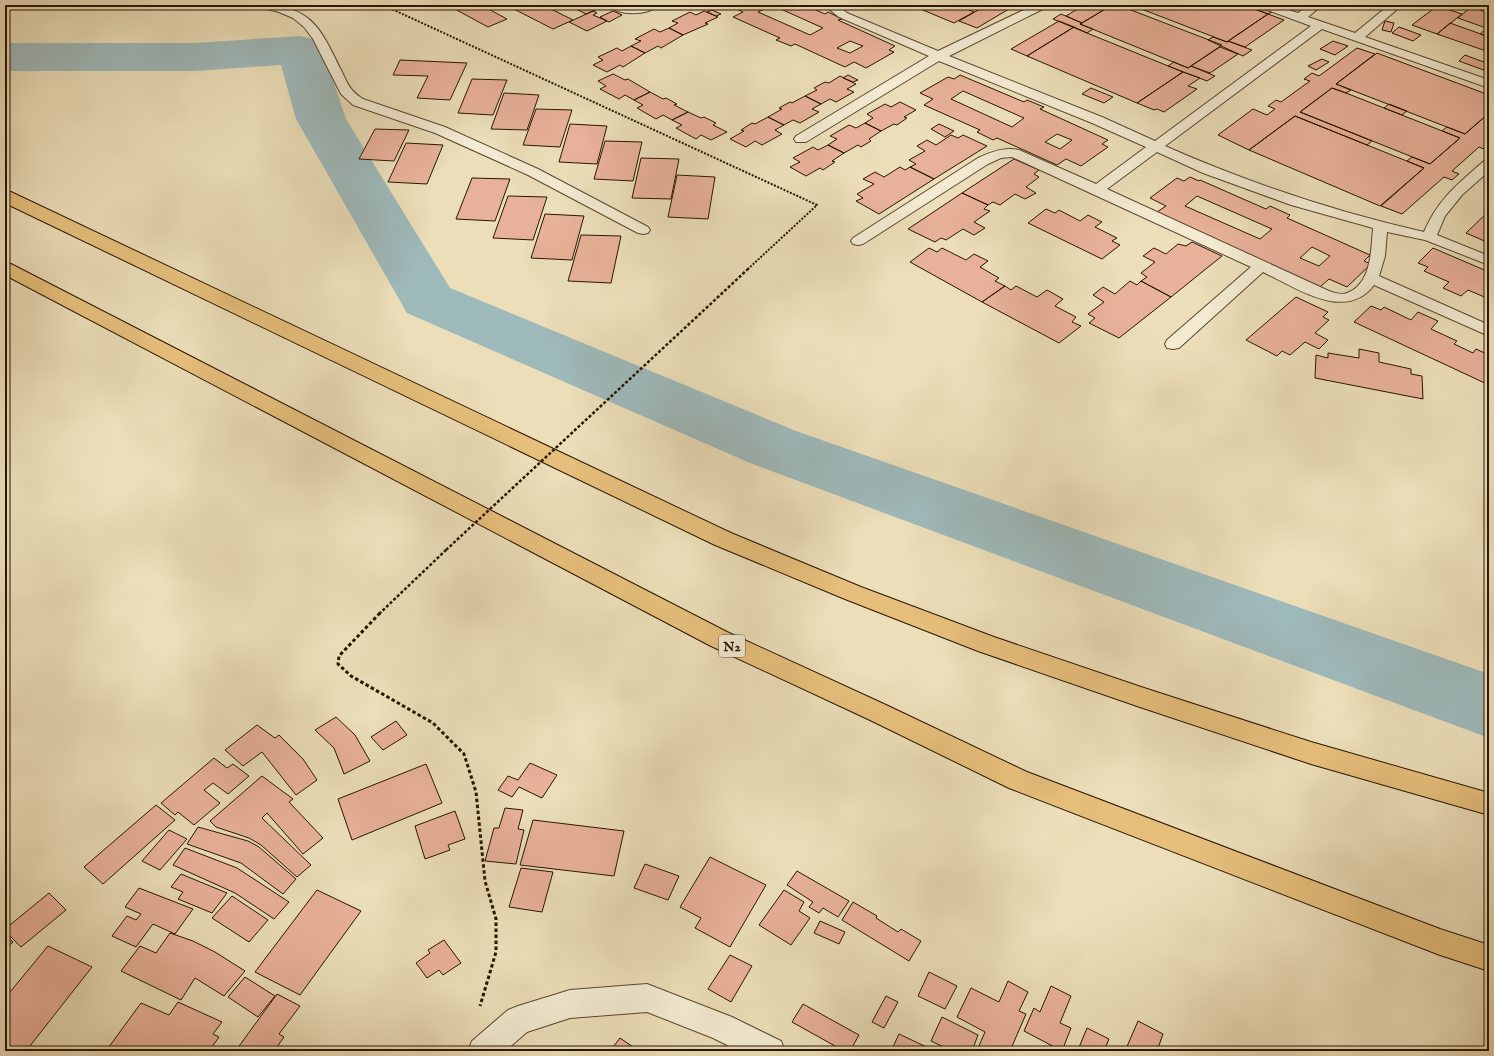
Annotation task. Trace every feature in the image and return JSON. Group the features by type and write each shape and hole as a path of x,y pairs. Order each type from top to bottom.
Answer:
{"highway":[{"path":"5,196 723,539 853,593 986,644 1147,700 1311,753 1489,804"},
{"name":"N2","path":"5,268 719,639 877,712 1018,780 1440,942 1489,958"}],"street":[{"path":"483,1051 518,1020 570,1004 647,998 722,1027 770,1051"}],"lane":[{"path":"264,5 283,10 297,16 308,24 319,38 347,94 358,102 447,133 533,172 643,230"},
{"path":"614,5 632,12 652,5"},
{"path":"830,5 843,15 1097,120 1208,170 1289,200 1380,226 1429,237 1489,261"},
{"path":"801,139 940,55 1043,5"},
{"path":"1263,5 1489,84"},
{"path":"1299,18 1316,5"},
{"path":"1356,38 1396,5"},
{"path":"1097,190 1320,25"},
{"path":"858,241 983,161 999,154 1014,153 1324,295 1335,297 1352,296 1361,290 1372,278 1378,253 1380,226"},
{"path":"1429,237 1438,215 1457,192 1484,176 1489,164"},
{"path":"1173,344 1261,266"},
{"path":"1372,278 1489,331"}],"path":[{"path":"383,5 817,205 390,603 339,656 338,664 351,676 433,723 464,754 476,792 485,881 496,919 496,952 478,1014"}],"building":[{"path":"459,5 481,5 507,19 488,27 453,8"},
{"path":"506,5 543,5 573,20 553,29"},
{"path":"568,5 603,5 605,6 586,14"},
{"path":"736,5 772,5 804,5 825,14 828,12 842,19 838,20 895,46 889,50 894,52 866,68 854,62 845,67 795,44 791,46 776,40 780,38 733,17 743,12 732,7","holes":["772,5 823,28 810,35 758,12","850,41 863,46 850,53 837,48"]},
{"path":"911,5 957,5 974,12 954,23"},
{"path":"987,5 1014,6 977,28 959,21"},
{"path":"1084,5 1112,5 1082,23 1066,16"},
{"path":"1112,5 1118,5 1222,45 1188,68 1080,24"},
{"path":"1131,5 1244,5 1268,14 1227,42"},
{"path":"1244,5 1254,5 1272,12 1268,14"},
{"path":"1437,6 1462,14 1437,34 1412,25"},
{"path":"1471,7 1489,13 1489,29 1458,18"},
{"path":"712,10 721,14 716,16 707,12"},
{"path":"593,11 597,13 593,15 607,21 587,31 569,22"},
{"path":"613,11 622,15 609,22 600,17"},
{"path":"704,11 718,17 705,23 708,24 683,35 669,28 678,23 672,21 690,12 696,15"},
{"path":"1061,14 1093,29 1087,33 1053,19"},
{"path":"1268,14 1284,20 1245,47 1228,41"},
{"path":"1059,21 1074,27 1027,56 1011,49"},
{"path":"1385,21 1394,23 1391,32 1382,30"},
{"path":"1450,23 1489,37 1489,52 1437,34"},
{"path":"1074,27 1183,72 1137,103 1027,56"},
{"path":"1399,27 1421,35 1413,41 1392,33"},
{"path":"669,28 683,35 661,48 658,46 645,53 631,46 641,41 635,39 654,29 660,32"},
{"path":"1487,28 1489,29 1489,37 1480,34"},
{"path":"1213,37 1252,50 1243,56 1208,40"},
{"path":"1333,41 1348,46 1335,55 1320,49"},
{"path":"631,46 645,53 623,67 620,65 607,72 593,65 603,60 598,57 617,48 622,51"},
{"path":"1220,47 1238,54 1210,73 1191,66"},
{"path":"1357,48 1375,54 1336,84 1351,90 1346,93 1332,88 1300,112 1372,141 1367,145 1295,116 1249,150 1218,135 1253,109 1267,115 1275,109 1268,106 1276,100 1281,102 1310,81 1304,79 1312,73 1319,76"},
{"path":"1377,53 1489,95 1489,113 1465,134 1336,84"},
{"path":"1465,55 1489,64 1489,72 1459,61"},
{"path":"1322,59 1329,62 1316,70 1308,66"},
{"path":"400,60 467,63 450,100 417,98 428,76 393,75"},
{"path":"1174,62 1188,68 1191,66 1215,76 1207,81 1168,66"},
{"path":"1183,72 1200,78 1188,86 1197,89 1164,112 1157,109 1154,110 1137,103"},
{"path":"613,74 625,80 628,79 650,92 634,100 625,95 619,99 600,89 606,86 598,81"},
{"path":"848,75 858,80 853,82 843,78"},
{"path":"960,75 1024,102 1027,100 1044,107 1040,109 1108,140 1102,144 1108,147 1081,166 1066,159 1057,165 997,138 993,140 977,132 980,130 924,105 933,99 920,93 948,77 954,79","holes":["963,91 1024,118 1012,127 951,99","1057,134 1072,140 1060,149 1045,142"]},
{"path":"840,76 856,84 847,89 854,92 836,102 830,99 821,104 805,96 817,90 814,88 825,82 829,83"},
{"path":"472,79 507,80 493,115 458,113"},
{"path":"1091,88 1113,97 1104,103 1082,94"},
{"path":"1332,88 1460,138 1430,164 1300,112"},
{"path":"650,92 663,99 666,98 677,104 674,105 688,112 672,120 663,115 656,119 637,108 643,105 634,100"},
{"path":"504,93 539,95 527,130 491,129"},
{"path":"805,96 821,104 812,109 819,112 800,123 793,120 784,125 768,117 782,109 779,108"},
{"path":"900,102 916,110 904,117 907,118 897,125 894,124 881,131 865,123 873,118 867,114 885,104 891,107"},
{"path":"1389,104 1407,111 1402,115 1384,108"},
{"path":"536,109 572,110 560,147 523,145"},
{"path":"688,112 716,123 713,125 727,132 711,140 701,135 696,139 676,128 682,125 672,120"},
{"path":"1489,113 1489,136 1485,140 1489,142 1489,147 1486,150 1479,147 1452,171 1459,174 1452,180 1444,177 1402,214 1381,206 1424,168 1407,161 1412,157 1430,164 1460,138 1442,131 1447,127 1465,134"},
{"path":"1295,116 1424,168 1380,206 1249,150"},
{"path":"768,117 784,125 775,130 782,134 762,145 755,141 746,147 730,139 744,131 741,130 752,123 755,124"},
{"path":"865,123 881,131 869,139 871,141 861,147 858,145 844,153 828,145 837,139 830,136 849,125 856,128"},
{"path":"570,124 607,126 597,164 559,162"},
{"path":"939,124 954,131 945,137 931,129"},
{"path":"375,129 409,130 394,161 359,159"},
{"path":"951,135 958,138 963,135 987,146 934,179 910,167 916,164 909,160 925,151 917,146 927,140 936,145"},
{"path":"605,141 642,142 633,181 594,179"},
{"path":"406,143 443,145 427,184 388,182"},
{"path":"828,145 844,153 832,161 835,162 823,170 820,168 806,176 790,167 800,162 793,158 813,147 818,150"},
{"path":"641,158 679,159 671,199 632,198"},
{"path":"1014,159 1039,170 1034,174 1039,177 1026,187 1036,193 1025,199 1015,194 1000,205 993,202 988,205 962,193"},
{"path":"900,167 905,170 910,167 934,179 879,214 856,201 863,198 857,194 874,184 863,179 875,172 884,177"},
{"path":"677,175 715,177 708,219 668,217"},
{"path":"1190,177 1266,209 1270,206 1290,215 1287,218 1370,255 1364,261 1371,264 1347,287 1329,279 1320,287 1247,253 1243,256 1157,212 1166,206 1150,198 1177,178 1184,181","holes":["1197,196 1272,229 1260,239 1185,206","1312,247 1330,256 1319,266 1300,258"]},
{"path":"472,178 510,179 495,221 456,219"},
{"path":"962,193 988,205 984,209 990,211 974,222 985,228 974,235 963,229 946,240 941,238 935,242 908,229"},
{"path":"508,196 547,197 533,240 493,238"},
{"path":"1046,209 1055,213 1059,210 1080,221 1088,215 1102,222 1095,227 1117,238 1112,241 1120,245 1102,259 1028,223"},
{"path":"1489,211 1489,243 1466,233"},
{"path":"545,214 584,216 572,260 531,258"},
{"path":"581,235 621,236 611,283 568,281"},
{"path":"1192,242 1222,256 1171,297 1141,281 1147,277 1141,273 1155,262 1143,256 1154,248 1166,254 1178,244 1186,246"},
{"path":"929,248 937,252 942,248 966,260 974,254 988,261 980,267 999,278 995,281 1005,286 982,302 910,262"},
{"path":"1433,248 1489,272 1489,299 1468,290 1461,296 1443,288 1449,282 1424,271 1428,267 1418,263"},
{"path":"1130,281 1137,285 1141,281 1171,297 1119,338 1089,323 1095,318 1088,314 1104,302 1093,295 1103,287 1115,294"},
{"path":"1005,286 1011,290 1016,286 1037,297 1047,290 1063,299 1055,306 1076,317 1072,322 1081,326 1059,343 982,302"},
{"path":"1296,297 1328,312 1323,317 1329,320 1315,333 1328,340 1319,349 1305,342 1290,355 1282,351 1277,356 1246,340"},
{"path":"1371,306 1381,310 1384,307 1411,320 1418,312 1438,321 1431,329 1457,341 1454,344 1473,353 1476,349 1489,355 1489,385 1354,322"},
{"path":"1359,349 1379,353 1379,362 1411,369 1411,374 1422,376 1423,399 1315,378 1316,355 1328,358 1328,353 1359,358"},
{"path":"336,717 355,735 370,761 344,774 334,748 315,730"},
{"path":"396,721 407,735 383,750 371,737"},
{"path":"257,725 275,738 279,735 303,759 317,780 296,795 262,752 243,766 225,750"},
{"path":"214,758 227,768 233,764 249,776 228,794 213,783 204,790 220,803 194,825 178,812 175,815 161,803"},
{"path":"530,763 557,775 542,798 519,787 512,797 498,790 508,776 518,780"},
{"path":"426,764 442,803 352,840 338,799"},
{"path":"262,776 293,799 289,802 323,838 303,854 267,813 262,818 311,865 297,877 261,845 249,838 216,827 210,821"},
{"path":"156,805 175,820 103,884 84,867"},
{"path":"505,808 523,810 518,829 524,830 516,864 485,861 494,828 499,828"},
{"path":"455,811 465,839 448,845 450,850 425,859 415,826"},
{"path":"533,820 624,831 614,876 520,865"},
{"path":"198,827 248,841 259,847 296,879 283,894 241,863 187,844"},
{"path":"169,830 187,839 160,870 142,861"},
{"path":"185,848 237,868 289,902 274,919 235,893 173,865"},
{"path":"710,857 766,885 730,947 695,928 701,918 680,907"},
{"path":"645,864 679,876 668,900 634,888"},
{"path":"521,868 553,872 542,912 509,907"},
{"path":"797,871 849,901 838,917 823,908 819,913 809,907 813,902 787,885"},
{"path":"181,874 227,893 212,913 178,899 183,892 171,887"},
{"path":"139,888 193,909 175,934 153,924 136,947 112,936 127,916 136,920 141,914 125,907"},
{"path":"317,890 361,911 300,995 255,972"},
{"path":"784,890 804,902 799,911 810,918 791,945 759,925"},
{"path":"49,893 66,910 21,947 5,931 5,929"},
{"path":"232,896 268,920 249,942 212,918"},
{"path":"853,902 877,916 876,918 898,932 901,929 921,941 909,961 842,920"},
{"path":"820,921 845,932 839,944 814,933"},
{"path":"170,933 193,941 215,952 245,971 224,996 195,978 181,1000 121,971 140,946 156,953"},
{"path":"5,935 13,942 5,949"},
{"path":"444,940 461,963 443,975 439,970 427,978 416,963 430,953 428,950"},
{"path":"48,946 92,967 26,1051 5,1051 5,998"},
{"path":"730,955 752,966 731,1002 708,989"},
{"path":"929,972 957,986 945,1009 918,996"},
{"path":"245,977 275,996 258,1017 228,997"},
{"path":"1008,981 1028,992 1019,1011 1026,1014 1010,1051 984,1051 978,1048 985,1032 957,1017 971,988 999,1002"},
{"path":"1051,986 1071,996 1060,1023 1071,1028 1062,1051 1024,1031 1034,1008 1040,1012"},
{"path":"277,994 300,1006 279,1034 284,1037 274,1051 242,1051 237,1049"},
{"path":"886,996 898,1002 884,1028 872,1022"},
{"path":"178,1002 222,1022 213,1034 219,1037 209,1051 106,1051 141,1003 169,1015"},
{"path":"803,1004 859,1035 850,1051 844,1051 792,1022"},
{"path":"942,1017 978,1035 972,1051 952,1051 931,1041"},
{"path":"1138,1021 1163,1034 1157,1051 1125,1051"},
{"path":"1087,1028 1109,1039 1104,1051 1073,1051 1074,1049 1078,1050"},
{"path":"899,1034 935,1051 891,1051"},
{"path":"620,1038 639,1051 610,1051"}],"waterway":[{"path":"5,57 194,57 300,50 321,119 428,300 773,447 1489,706"}]}
